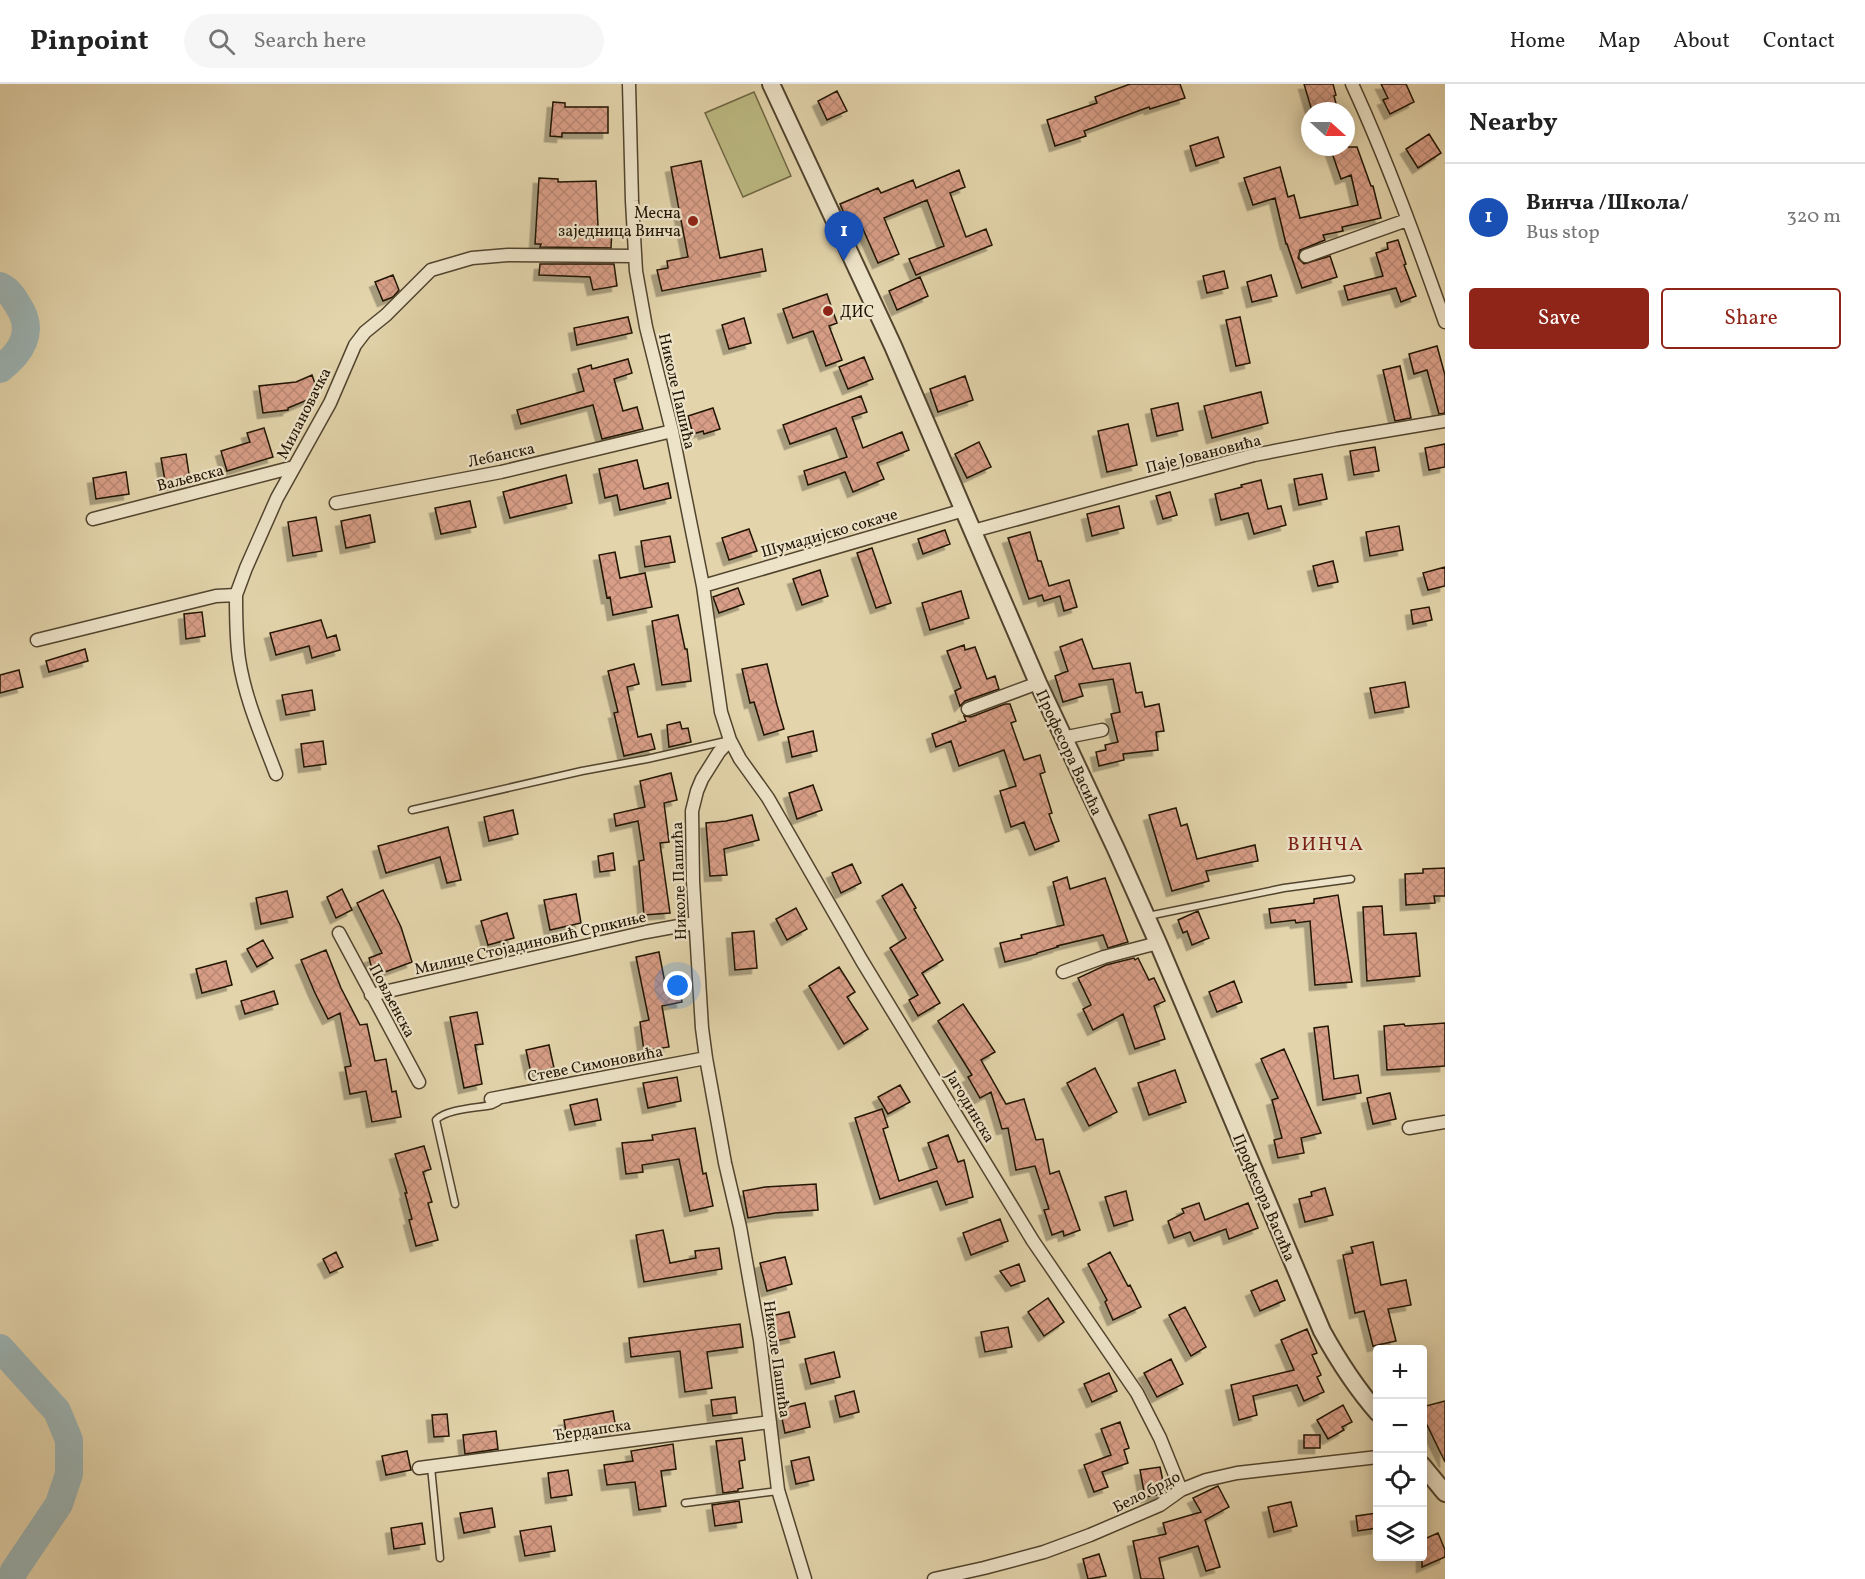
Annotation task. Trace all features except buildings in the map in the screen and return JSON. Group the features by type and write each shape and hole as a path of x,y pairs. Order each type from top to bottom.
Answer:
{"street":[{"name":"Николе Пашића","path":"629,84 634,256 646,327 672,431 703,586 721,712 730,740 719,752 702,779 692,811 695,923 706,1058 751,1285 778,1491 806,1579"},
{"name":"Професора Васића","path":"771,84 893,346 1062,738 1116,849 1158,943 1322,1331 1334,1354 1373,1408"},
{"path":"1352,84 1418,243 1445,322"},
{"path":"1306,256 1407,220"},
{"name":"Милановачка","path":"236,594 277,498 330,403 355,345 365,332 386,315 431,270 472,258 508,255 634,256"},
{"name":"Паје Јовановића","path":"973,531 1254,455 1445,421"},
{"name":"Лебанска","path":"336,503 501,472 672,431"},
{"name":"Ваљевска","path":"93,519 294,467"},
{"name":"Шумадијско сокаче","path":"703,586 964,510"},
{"path":"37,640 216,596 236,594 239,660 249,702 276,774"},
{"path":"968,709 1038,683"},
{"path":"1062,738 1102,730"},
{"name":"Јагодинска","path":"730,740 740,759 768,798 862,961 1033,1241 1137,1393 1160,1438 1180,1491"},
{"name":"Милице Стојадиновић Српкиње","path":"371,995 645,932 695,923"},
{"name":"Повљенска","path":"339,933 419,1082"},
{"path":"1063,972 1104,957 1158,943"},
{"name":"Стеве Симоновића","path":"497,1098 706,1058"},
{"path":"1409,1128 1445,1122"},
{"name":"Ђердапска","path":"425,1467 770,1422"},
{"name":"Бело брдо","path":"934,1579 1044,1552 1160,1505 1180,1491 1206,1480 1237,1473 1373,1457"},
{"path":"1427,1471 1445,1493"}],"lane":[{"path":"412,810 730,740"},
{"path":"1146,916 1274,890 1351,879"},
{"path":"455,1204 436,1120 448,1113 492,1105 500,1101 497,1098"},
{"path":"425,1467 440,1558"},
{"path":"685,1503 778,1491"}],"shaded area":[{"path":"754,92 791,176 743,197 705,113"}],"waterway":[{"path":"0,286 13,297 24,316 26,325 26,333 19,349 0,369"},
{"path":"0,1348 57,1411 69,1440 69,1474 59,1504 11,1579"}],"place":[{"name":"Месна заједница Винча","path":"693,221"},
{"name":"Винча /Школа/","path":"844,261"},
{"name":"ДИС","path":"828,311"}],"district":[{"name":"ВИНЧА","path":"1326,843"}]}
